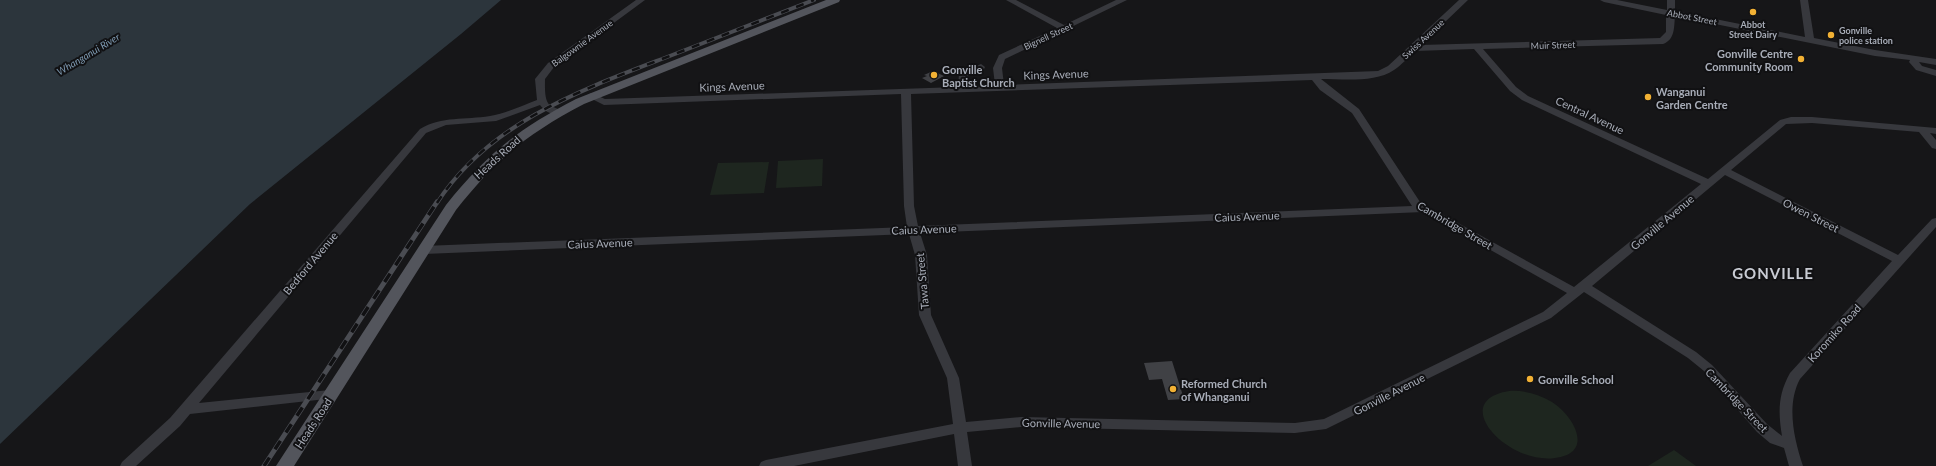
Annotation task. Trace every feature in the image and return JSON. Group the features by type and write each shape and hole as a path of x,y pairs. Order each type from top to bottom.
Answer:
{"main road":[{"name":"Heads Road","path":"285,466 451,208 476,174 508,145 557,112 591,96 835,0"}],"street":[{"path":"640,1 650,0"},
{"path":"1010,0 1064,28"},
{"name":"Bignell Street","path":"1000,88 997,67 999,60 1123,0"},
{"name":"Swiss Avenue","path":"1380,73 1391,68 1464,0"},
{"name":"Abbot Street","path":"1604,0 1874,53 1931,60"},
{"path":"1670,13 1671,0"},
{"path":"1804,0 1810,40"},
{"name":"Balgownie Avenue","path":"542,101 540,79 547,70 640,1"},
{"name":"Muir Street","path":"1413,48 1663,41 1670,32 1670,13"},
{"name":"Central Avenue","path":"1477,47 1513,89 1525,98 1708,183"},
{"name":"Abbot Street","path":"1874,53 1916,66 1932,72 1936,76"},
{"path":"1916,66 1913,60 1931,60"},
{"path":"963,90 962,76 981,67"},
{"name":"Kings Avenue","path":"591,96 604,102 1315,78 1360,76 1380,73"},
{"name":"Cambridge Street","path":"1315,78 1320,86 1346,101 1356,111 1416,204 1580,290 1692,355 1708,368 1762,428 1775,438 1791,445"},
{"name":"Tawa Street","path":"906,91 909,206 913,230 921,255 925,315 953,378 965,466"},
{"path":"542,101 546,107 557,112"},
{"name":"Bedford Avenue","path":"127,466 158,439 186,409 427,128 438,123 500,117 542,101"},
{"name":"Gonville Avenue","path":"766,466 960,428 1021,422 1294,428 1326,424 1540,318 1580,290 1777,126 1791,120 1812,120 1936,131"},
{"path":"1922,130 1936,146"},
{"name":"Owen Street","path":"1724,170 1899,260"},
{"name":"Caius Avenue","path":"424,250 1424,209"},
{"name":"Koromiko Road","path":"1796,466 1791,445 1786,402 1788,388 1795,376 1936,221"},
{"path":"186,409 330,395"}],"shaded area":[{"path":"823,159 822,186 776,188 778,161"},
{"path":"769,162 764,193 710,195 718,163"},
{"path":"1509,391 1520,391 1537,395 1552,402 1560,408 1567,416 1577,433 1577,442 1574,449 1567,455 1555,458 1537,458 1519,452 1503,443 1491,431 1484,418 1483,407 1491,397"},
{"path":"1674,450 1696,466 1648,466"}],"water":[{"name":"Whanganui River","path":"0,0 501,0 250,204 0,444"}],"building":[{"name":"Gonville Baptist Church","path":"933,71 944,76 931,83 922,78 927,76 924,75"},
{"name":"Reformed Church of Whanganui","path":"1172,361 1184,399 1168,400 1162,379 1149,380 1144,363"}],"railway":[{"path":"437,203 458,175 482,152 508,131 537,113 567,98 630,71 814,0"},
{"path":"264,466 437,202"}],"place":[{"name":"Abbot Street Dairy","path":"1753,12"},
{"name":"Gonville police station","path":"1831,35"},
{"name":"Gonville Centre Community Room","path":"1801,59"},
{"name":"Gonville Baptist Church","path":"934,75"},
{"name":"Wanganui Garden Centre","path":"1648,97"},
{"name":"Gonville School","path":"1530,379"},
{"name":"Reformed Church of Whanganui","path":"1173,389"}],"district":[{"name":"GONVILLE","path":"1773,273"}]}
